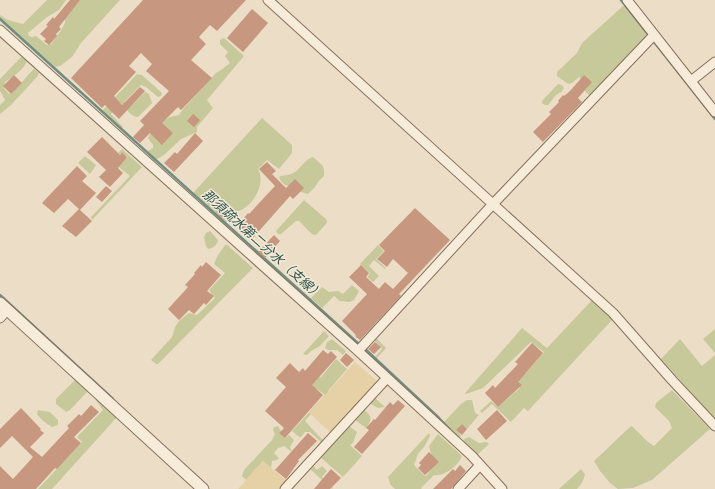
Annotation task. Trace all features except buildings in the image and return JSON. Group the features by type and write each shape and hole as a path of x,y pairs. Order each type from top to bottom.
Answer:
{"street":[{"path":"268,0 613,313 715,426"},
{"path":"627,0 715,112"},
{"path":"0,30 358,351 480,465 502,489"},
{"path":"358,351 493,204 654,35"},
{"path":"691,81 715,62"},
{"path":"2,310 203,489"},
{"path":"285,489 387,378"},
{"path":"458,489 480,465"}],"green space":[{"path":"47,0 66,0 59,10 47,17 28,33 29,36 36,36 47,45 51,44 60,32 65,23 65,17 74,0 120,0 81,43 72,57 60,66 55,67 0,18 0,15 8,20 23,24"},
{"path":"623,6 628,7 650,34 591,97 585,91 585,85 579,77 572,83 568,84 557,76 557,72 577,53 582,43"},
{"path":"224,38 244,56 207,100 213,108 197,127 197,132 181,139 164,155 154,161 148,155 148,151 153,148 153,145 148,138 153,129 160,122 179,115 216,73 230,63 225,56 228,52 220,44 220,40"},
{"path":"21,57 27,61 25,65 18,73 5,82 4,88 9,94 15,90 34,69 39,73 11,105 0,114 0,105 5,100 0,91 0,79"},
{"path":"137,74 142,75 162,93 161,96 158,97 146,87 141,85 124,102 130,107 145,92 149,94 152,103 138,117 135,117 121,103 111,114 123,127 122,128 102,111"},
{"path":"558,84 562,85 564,88 561,92 556,95 548,105 542,103 542,101"},
{"path":"262,118 292,145 292,153 279,169 267,160 258,169 261,180 260,187 254,198 241,210 228,210 226,213 230,217 229,221 224,224 204,206 203,202 193,193"},
{"path":"122,149 142,167 92,220 91,217 130,176 114,163 128,157 122,152 112,162 111,161"},
{"path":"85,156 96,165 90,174 78,163"},
{"path":"313,157 323,166 324,176 308,194 282,182 279,177 295,172"},
{"path":"304,200 326,219 326,224 316,235 312,234 299,221 296,221 281,234 278,234 276,231"},
{"path":"210,231 218,240 215,246 208,249 204,237 206,233"},
{"path":"226,244 253,268 158,364 156,364 151,360 172,337 175,327 179,321 189,313 197,315 215,298 209,290 225,273 214,264 218,255"},
{"path":"378,245 384,251 376,259 386,268 385,269 374,260 369,266 379,276 373,282 367,277 370,273 360,264"},
{"path":"352,285 359,291 354,300 350,302 340,301 334,296 322,308 311,298 322,287 329,292 338,291 343,294"},
{"path":"593,299 611,317 612,320 528,411 524,408 511,422 492,404 482,413 480,411 491,401 498,407 520,388 516,380 520,370 526,373 544,352 531,342 483,388 466,394 465,393 522,328 547,348"},
{"path":"715,329 715,353 703,339"},
{"path":"324,331 329,336 320,346 307,355 303,354"},
{"path":"375,337 386,348 377,358 375,357 382,349 375,341 373,341"},
{"path":"332,339 346,351 343,355 337,350 328,350 325,348 327,342"},
{"path":"680,339 702,366 715,355 715,419 661,359"},
{"path":"336,359 347,369 305,421 323,440 321,442 310,432 305,432 301,437 299,437 292,431 325,395 317,389 313,390 308,386 321,377"},
{"path":"75,380 80,381 87,388 87,392 70,410 66,412 56,404 56,399"},
{"path":"672,390 710,429 652,480 633,488 618,489 610,483 594,461 631,426 654,446 672,428 669,421 655,407 656,403"},
{"path":"95,397 118,416 52,489 38,489 82,442 77,437 103,410"},
{"path":"374,397 385,407 378,408 369,403"},
{"path":"467,400 472,400 475,413 479,415 467,429 461,424 459,433 461,436 459,438 444,422 461,404"},
{"path":"363,409 370,416 370,422 366,428 354,419"},
{"path":"38,410 50,412 58,420 58,425 52,427 46,423 37,414"},
{"path":"278,426 285,438 289,435 294,440 290,447 292,452 284,446 278,448 274,453 279,458 272,461 271,468 263,461 246,480 242,476 244,470 272,440 275,434 273,430 274,427"},
{"path":"347,426 357,432 353,443 350,445 362,456 343,477 320,457"},
{"path":"429,433 430,436 418,454 414,465 424,475 426,476 432,465 429,446 438,434 462,456 460,460 446,473 434,475 421,488 422,489 395,489 390,484 388,477"},
{"path":"469,437 479,443 487,442 489,444 477,455 463,442 464,439"},
{"path":"312,465 317,470 322,466 327,471 322,477 333,488 332,489 310,469 293,489 290,489"},
{"path":"581,469 585,474 580,486 577,489 559,489"}],"sand":[{"path":"355,362 377,381 331,433 309,413"},
{"path":"263,461 287,481 280,489 238,489"}],"waterway":[{"path":"621,0 715,119"},
{"name":"那須疏水第二分水（支線）","path":"0,19 360,345"},
{"name":"那須疏水第二分水（支線）","path":"0,295 113,399"},
{"name":"那須疏水第二分水（支線）","path":"364,348 439,418 456,436"}]}
